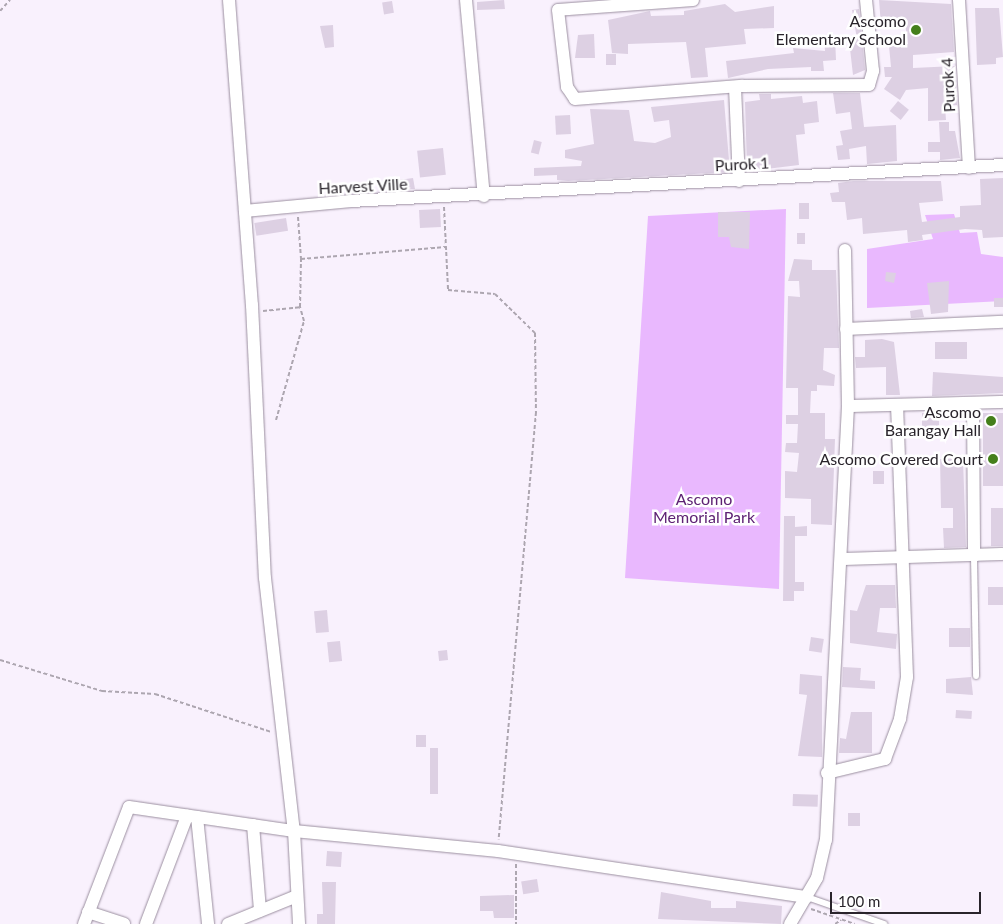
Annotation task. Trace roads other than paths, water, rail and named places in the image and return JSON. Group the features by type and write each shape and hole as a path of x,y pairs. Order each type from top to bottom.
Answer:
{"street":[{"path":"229,0 252,312 265,578 294,831 299,924"},
{"path":"466,0 484,196"},
{"path":"693,0 558,10 567,87 575,99 735,87 870,85 873,72 866,0"},
{"name":"Purok 4","path":"960,0 969,168"},
{"path":"735,87 739,181"},
{"name":"Purok 1","path":"484,196 1003,165"},
{"name":"Harvest Ville","path":"245,211 297,206 484,196"},
{"path":"790,924 807,897 826,840 827,773 842,559 848,406 845,250"},
{"path":"846,329 1003,322"},
{"path":"848,406 1003,402"},
{"path":"973,403 974,556"},
{"path":"827,773 876,764 890,748 907,677 905,560 897,405"},
{"path":"842,559 905,560 1003,554"},
{"path":"84,924 129,807 294,831 498,851 807,897"},
{"path":"146,924 192,816"},
{"path":"192,816 208,924"},
{"path":"253,825 260,911"},
{"path":"228,924 297,896"},
{"path":"88,912 124,924"}],"lane":[{"path":"974,556 976,676"},
{"path":"807,897 884,924"}],"place":[{"name":"Ascomo Elementary School","path":"916,30"},
{"name":"Ascomo Barangay Hall","path":"991,421"},
{"name":"Ascomo Covered Court","path":"993,459"}],"park label":[{"name":"Ascomo Memorial Park","path":"704,508"}]}
